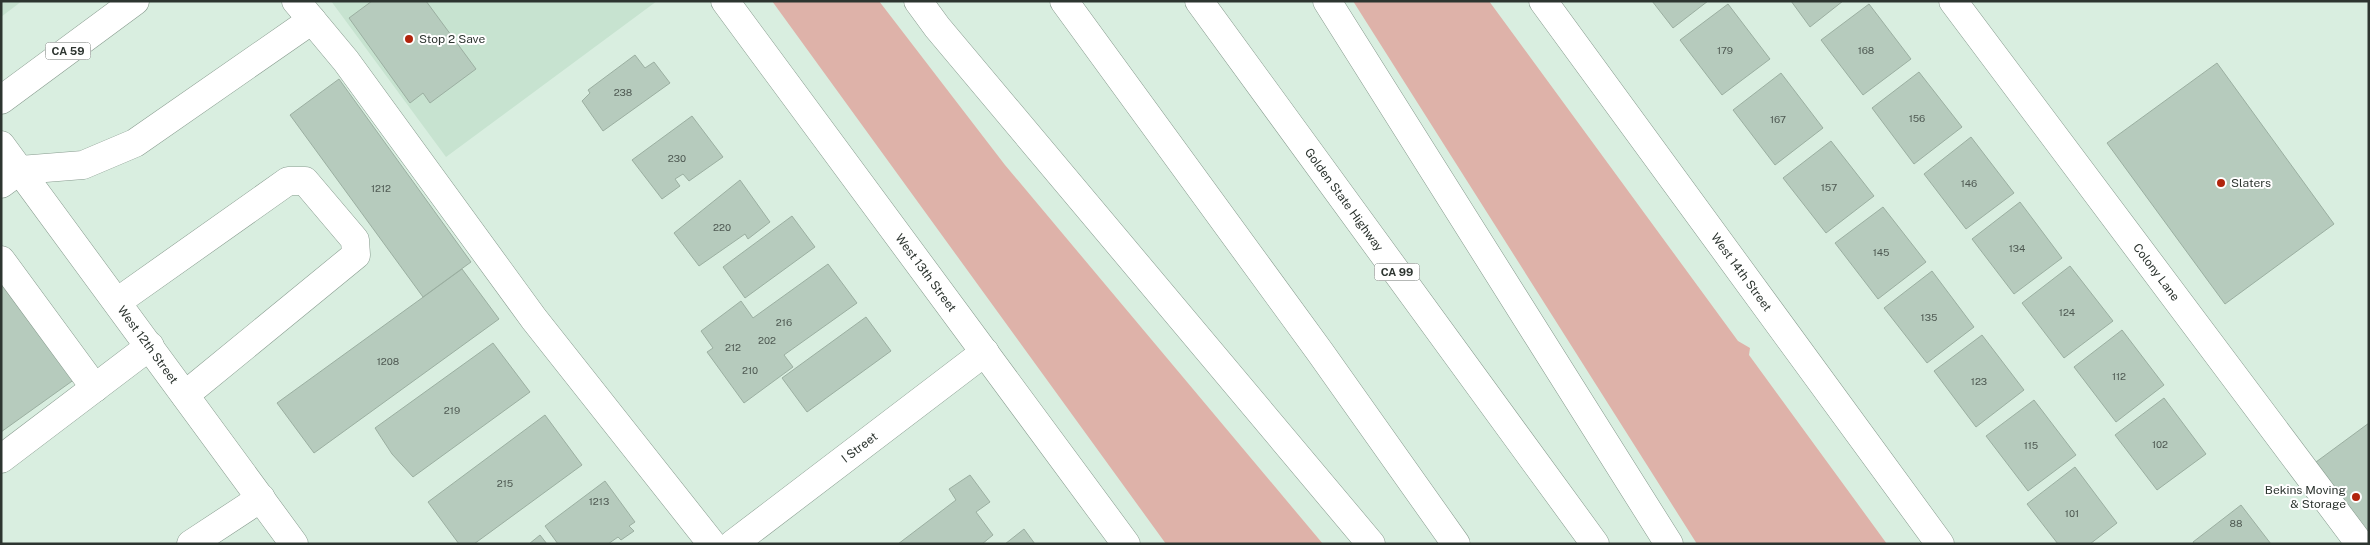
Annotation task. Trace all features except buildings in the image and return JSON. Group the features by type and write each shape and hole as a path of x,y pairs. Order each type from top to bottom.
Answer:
{"main road":[{"name":"CA 59","path":"1,100 135,1"},
{"name":"West 13th Street","path":"725,1 1126,544"},
{"path":"918,1 944,35 1371,544"},
{"path":"1064,1 1315,344 1456,544"},
{"name":"Golden State Highway","path":"1199,1 1595,544"},
{"path":"1327,1 1669,544"},
{"name":"West 14th Street","path":"1543,1 1940,544"},
{"name":"Colony Lane","path":"1953,1 2360,544"},
{"path":"11,177 83,165 134,143 304,11 346,62 534,319 712,544"},
{"name":"West 12th Street","path":"1,145 11,177 117,302 294,544"},
{"path":"117,302 288,181 305,181 355,240 356,255 185,395"},
{"path":"1,260 95,388"},
{"path":"1,459 150,346"},
{"name":"I Street","path":"733,544 985,352"},
{"path":"190,544 260,498"}],"shaded area":[{"path":"1,1 22,1 1,17"},
{"path":"331,1 657,1 446,157"},
{"path":"772,1 879,1 1005,165 1323,544 1166,544"},
{"path":"1353,1 1489,1 1738,341 1750,348 1749,355 1887,544 1697,544"}],"place":[{"name":"Stop 2 Save","path":"409,39"},
{"name":"Slaters","path":"2221,183"},
{"name":"Bekins Moving & Storage","path":"2356,497"}]}
